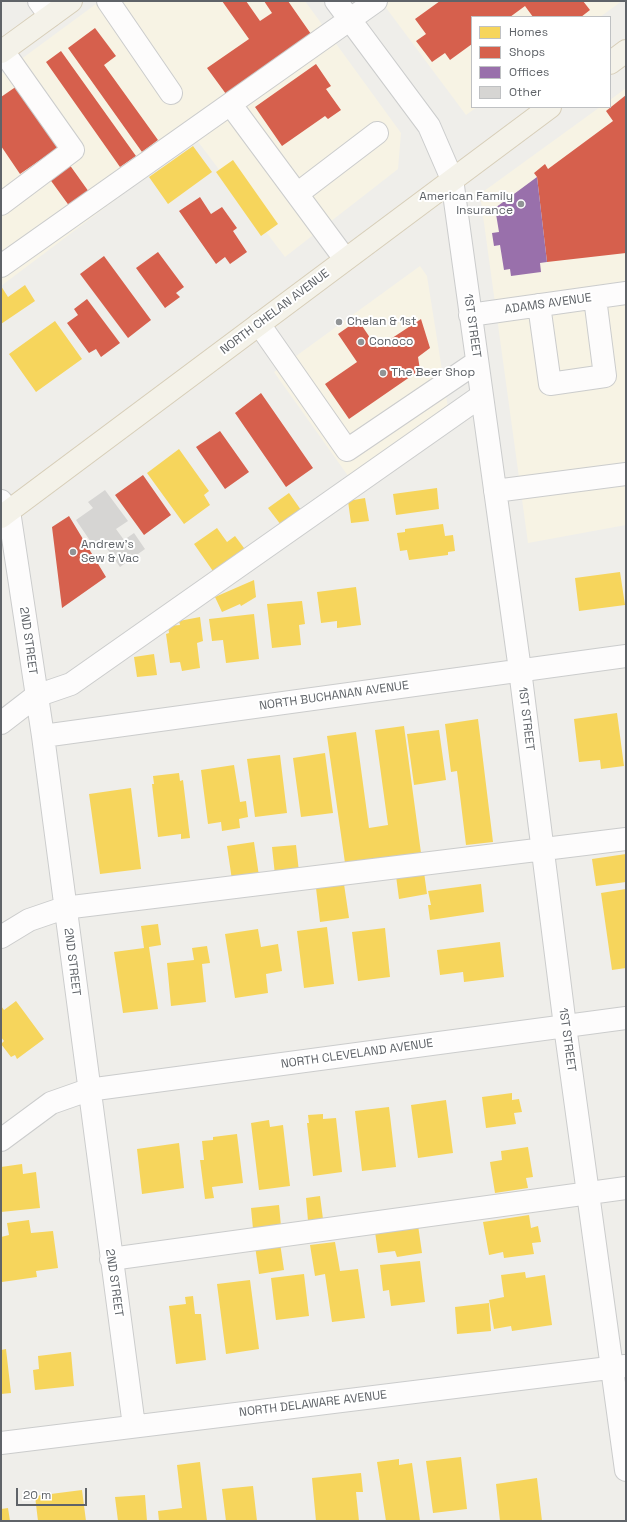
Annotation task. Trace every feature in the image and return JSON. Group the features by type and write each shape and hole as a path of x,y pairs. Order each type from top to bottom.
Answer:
{"main road":[{"path":"2,51 44,9 71,1"},
{"path":"611,62 626,51"},
{"name":"NORTH CHELAN AVENUE","path":"4,510 549,108"}],"street":[{"path":"108,1 171,93"},
{"name":"1ST STREET","path":"336,1 429,126 452,179 520,670 565,1026 588,1193 619,1367 626,1470"},
{"path":"1,266 231,105 376,1"},
{"path":"1,204 73,150 2,51"},
{"path":"231,105 345,259"},
{"path":"297,194 377,133"},
{"name":"ADAMS AVENUE","path":"470,315 626,294"},
{"path":"539,306 550,384 605,376 595,298"},
{"path":"258,324 348,450 477,362"},
{"path":"1,722 36,696 71,684 481,396"},
{"path":"495,491 626,474"},
{"name":"2ND STREET","path":"4,510 43,736 88,1090 134,1426"},
{"name":"NORTH BUCHANAN AVENUE","path":"43,736 626,656"},
{"path":"1,937 29,920 64,908 626,839"},
{"name":"NORTH CLEVELAND AVENUE","path":"1,1140 51,1103 88,1090 626,1018"},
{"path":"111,1260 626,1188"},
{"name":"NORTH DELAWARE AVENUE","path":"1,1443 619,1367"}],"shaded area":[{"path":"100,1 305,1 401,133 398,169 285,257 196,139 1,286 1,74"},
{"path":"381,1 622,1 601,16 471,16 471,108 476,108 466,115"},
{"path":"626,88 626,525 528,543 480,194 599,108 611,108 611,99"},
{"path":"420,266 427,276 448,408 351,480 274,372"}],"building: Homes":[{"path":"193,146 212,172 168,204 149,177"},
{"path":"233,160 278,224 261,236 216,172"},
{"path":"25,285 35,301 1,324 1,286 8,297"},
{"path":"55,321 82,359 36,392 9,354"},
{"path":"179,449 209,491 204,495 210,505 184,524 147,473"},
{"path":"437,488 439,509 396,515 393,494"},
{"path":"289,493 301,510 281,525 268,508"},
{"path":"365,498 369,521 351,523 348,501"},
{"path":"443,524 445,536 453,535 455,551 448,552 448,555 409,560 407,550 400,551 397,533 405,532 405,529"},
{"path":"217,528 227,542 235,536 247,552 215,574 194,544"},
{"path":"620,572 625,605 579,611 575,578"},
{"path":"254,580 256,597 241,606 240,604 222,612 215,597"},
{"path":"356,587 361,625 337,628 337,621 321,623 317,592"},
{"path":"302,601 305,624 299,625 301,645 272,648 267,604"},
{"path":"254,614 259,659 226,663 223,640 212,641 209,619"},
{"path":"200,617 203,641 197,643 200,668 182,671 180,662 170,663 166,634 169,633 168,626 180,625 179,621"},
{"path":"154,654 157,675 137,677 134,657"},
{"path":"617,713 624,766 601,769 600,760 579,762 574,719"},
{"path":"478,719 493,842 466,845 457,771 451,772 445,724"},
{"path":"404,726 421,853 345,863 327,736 356,732 369,828 388,825 375,730"},
{"path":"439,730 446,780 414,785 407,734"},
{"path":"325,753 333,813 301,817 293,758"},
{"path":"280,755 287,813 255,817 247,759"},
{"path":"234,765 240,802 246,801 248,817 239,819 240,828 222,831 221,822 208,824 201,770"},
{"path":"179,773 180,781 183,780 190,838 181,839 181,834 158,837 152,784 154,784 153,776"},
{"path":"131,788 141,869 100,874 89,794"},
{"path":"254,842 259,876 232,880 227,846"},
{"path":"296,845 299,872 275,875 272,847"},
{"path":"626,854 626,882 596,886 592,859"},
{"path":"424,872 427,894 399,899 396,876"},
{"path":"344,884 349,918 320,922 316,888"},
{"path":"481,884 484,912 430,920 428,905 431,905 428,891"},
{"path":"626,889 626,968 612,970 601,893"},
{"path":"158,924 161,945 149,947 158,1009 123,1013 114,952 144,948 141,926"},
{"path":"327,927 334,984 304,988 297,931"},
{"path":"385,928 390,977 358,981 352,932"},
{"path":"258,929 261,947 278,944 282,971 266,974 268,993 235,998 225,934"},
{"path":"500,942 504,977 464,982 463,972 440,975 437,950"},
{"path":"207,946 210,963 202,964 206,1002 171,1006 167,963 194,960 192,948"},
{"path":"16,1001 44,1039 17,1059 15,1055 11,1057 1,1044 4,1041 1,1037 1,1006 4,1010"},
{"path":"512,1093 512,1100 519,1099 522,1112 514,1113 516,1124 486,1128 482,1097"},
{"path":"446,1100 453,1153 418,1158 411,1105"},
{"path":"389,1107 396,1167 362,1171 355,1111"},
{"path":"323,1114 323,1119 336,1118 342,1172 313,1176 307,1123 309,1123 308,1115"},
{"path":"269,1120 270,1127 283,1125 290,1186 259,1190 251,1123"},
{"path":"237,1134 243,1183 212,1187 214,1198 205,1199 200,1160 204,1160 202,1141 213,1140 213,1137"},
{"path":"179,1143 184,1188 142,1194 137,1149"},
{"path":"528,1147 533,1177 526,1178 528,1188 495,1193 490,1162 502,1160 501,1151"},
{"path":"22,1164 23,1174 36,1172 40,1208 1,1212 1,1167"},
{"path":"320,1196 323,1219 308,1221 306,1198"},
{"path":"279,1205 281,1226 253,1229 251,1208"},
{"path":"529,1215 531,1228 538,1226 541,1242 532,1243 534,1254 504,1258 503,1252 489,1255 483,1222"},
{"path":"29,1220 31,1233 53,1231 58,1268 36,1271 37,1277 2,1282 1,1237 9,1235 7,1223"},
{"path":"418,1225 422,1253 397,1257 395,1251 378,1253 375,1232"},
{"path":"335,1242 340,1271 358,1269 365,1318 332,1322 325,1274 315,1276 310,1245"},
{"path":"280,1243 284,1270 259,1274 255,1246"},
{"path":"420,1261 425,1302 391,1306 389,1290 383,1291 380,1265"},
{"path":"525,1272 526,1278 545,1275 552,1325 512,1331 511,1326 494,1329 489,1300 504,1297 501,1275"},
{"path":"304,1274 309,1316 276,1320 271,1278"},
{"path":"250,1280 259,1349 226,1354 217,1284"},
{"path":"193,1296 195,1314 201,1314 206,1360 176,1364 169,1306 186,1304 185,1297"},
{"path":"489,1303 491,1331 457,1334 455,1307"},
{"path":"6,1349 11,1393 1,1394 1,1350"},
{"path":"71,1352 74,1386 35,1390 33,1370 39,1369 38,1356"},
{"path":"461,1457 467,1509 433,1513 426,1461"},
{"path":"399,1459 399,1465 412,1463 420,1521 386,1521 377,1462"},
{"path":"200,1462 207,1521 159,1521 158,1511 182,1508 177,1465"},
{"path":"361,1473 363,1492 356,1492 359,1521 316,1521 312,1478"},
{"path":"537,1478 542,1521 500,1521 496,1484"},
{"path":"253,1486 257,1521 226,1521 222,1489"},
{"path":"82,1490 86,1521 38,1521 35,1496"},
{"path":"145,1495 147,1521 118,1521 115,1497"},
{"path":"8,1508 10,1521 1,1521 1,1509"}],"building: Shops":[{"path":"222,1 246,1 260,21 272,13 264,1 288,1 311,34 226,94 207,68 249,39"},
{"path":"440,1 583,1 590,10 582,16 532,16 525,6 511,16 471,16 471,45 450,60 445,53 432,62 416,41 426,34 415,19"},
{"path":"95,28 116,56 104,65 158,140 142,152 68,48"},
{"path":"61,51 136,156 120,167 46,62"},
{"path":"316,64 331,86 326,89 341,110 328,119 325,116 282,146 255,107"},
{"path":"17,86 59,147 20,174 1,146 1,97"},
{"path":"626,95 626,253 547,262 537,177 534,173 545,164 548,169 613,121 606,111"},
{"path":"69,164 89,192 70,207 49,178"},
{"path":"200,197 211,214 222,207 237,228 233,231 247,252 230,264 225,257 216,264 179,211"},
{"path":"158,252 184,287 176,293 180,297 165,308 136,268"},
{"path":"104,256 151,320 128,338 80,274"},
{"path":"87,299 120,343 101,357 96,349 89,353 67,323 78,315 74,309"},
{"path":"421,319 430,348 418,357 420,370 349,419 325,384 357,362 338,334 358,320 377,348"},
{"path":"261,393 313,468 286,487 235,413"},
{"path":"220,431 249,472 225,489 196,447"},
{"path":"143,475 171,515 144,535 115,495"},
{"name":"Andrew's Sew & Vac","path":"69,516 106,577 62,608 52,527"}],"building: Offices":[{"path":"537,177 547,262 540,263 541,272 511,276 510,269 504,270 500,245 494,246 492,233 499,232 495,208"}],"building: Other":[{"path":"105,490 128,521 116,529 124,540 134,533 145,549 120,567 103,543 95,548 76,520 93,508 88,502"}],"place":[{"name":"American Family Insurance","path":"521,204"},
{"name":"Chelan & 1st","path":"339,322"},
{"name":"Conoco","path":"361,342"},
{"name":"The Beer Shop","path":"383,373"},
{"name":"Andrew's Sew & Vac","path":"73,552"}]}
